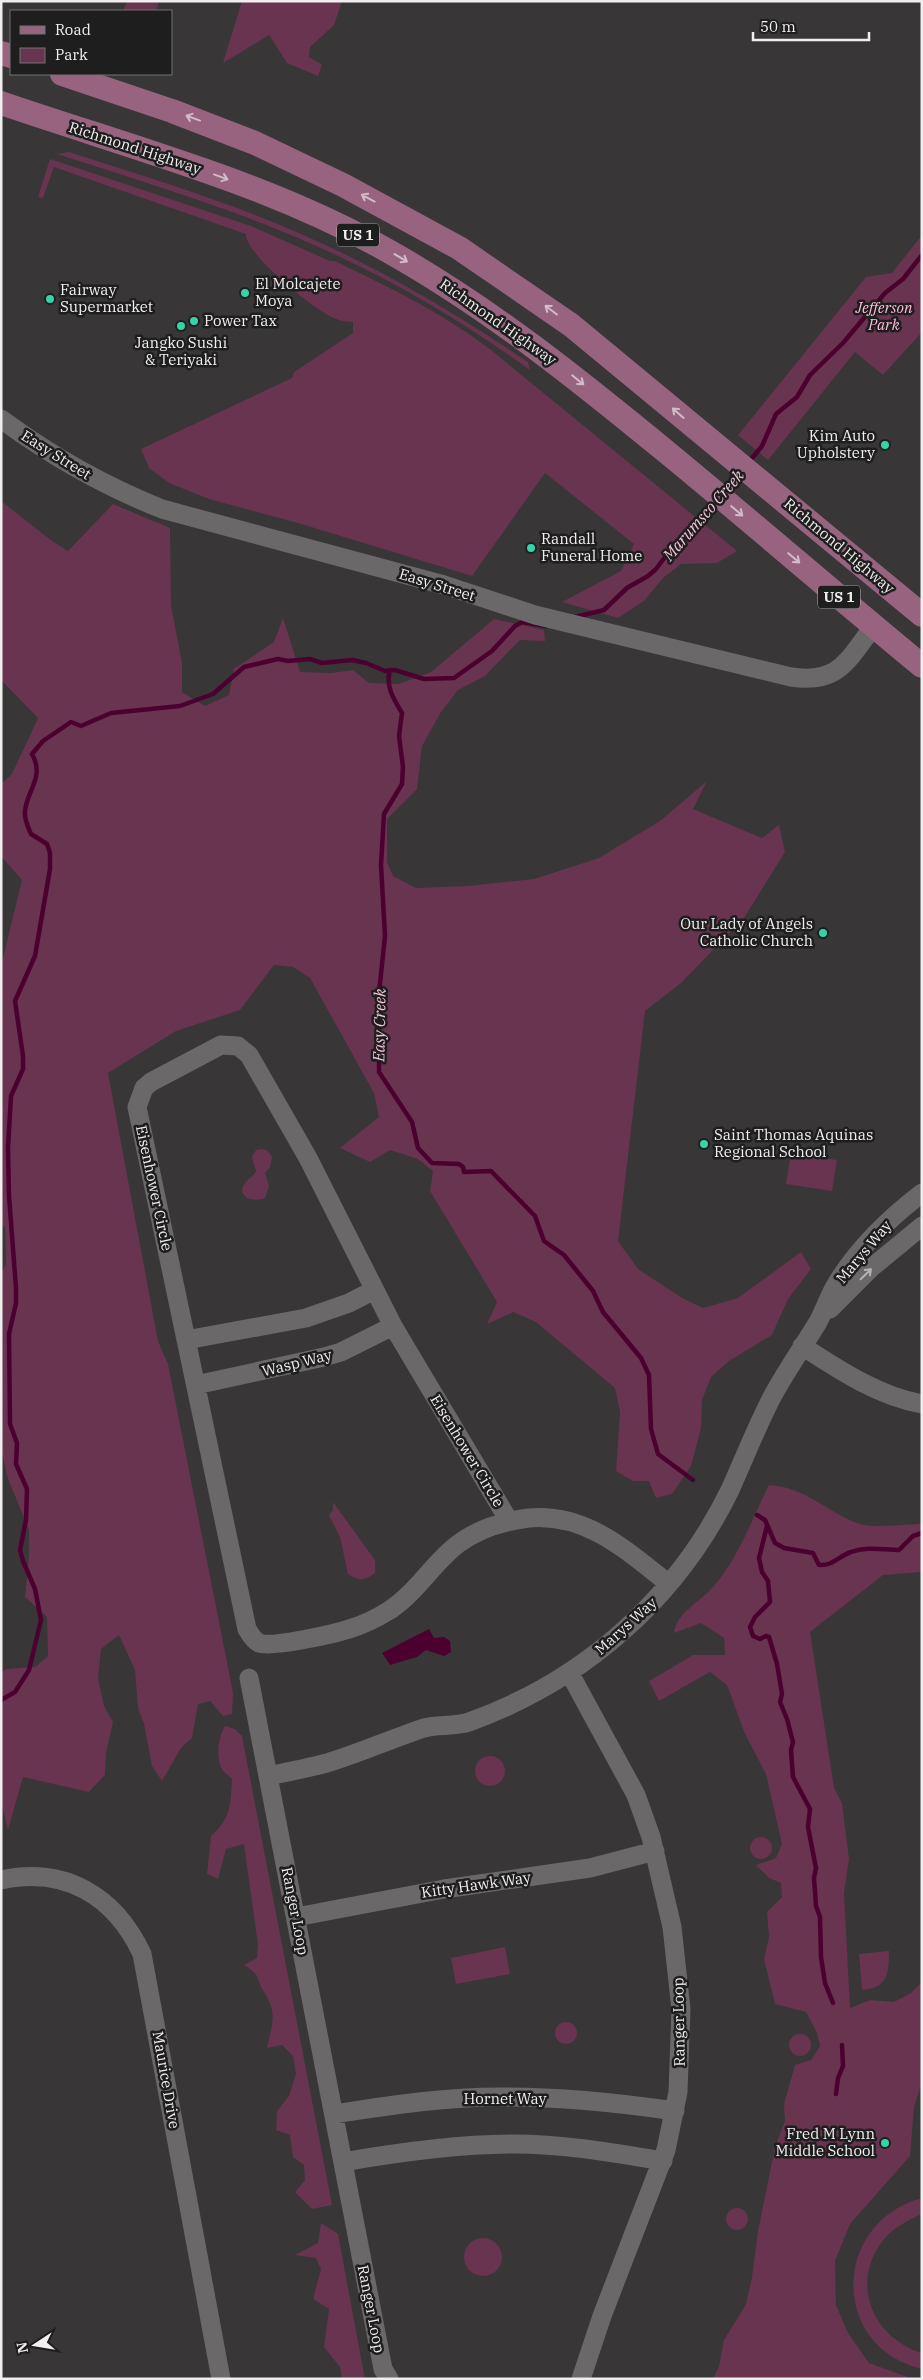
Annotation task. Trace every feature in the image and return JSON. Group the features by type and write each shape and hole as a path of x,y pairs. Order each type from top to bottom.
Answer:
{"main road":[{"name":"Richmond Highway","path":"65,75 172,110 255,143 343,185 433,232 546,306 652,390 714,445 922,615"},
{"name":"Richmond Highway","path":"1,103 260,191 318,215 388,251 449,287 530,343 691,472 922,666"}],"street":[{"name":"Easy Street","path":"1,419 84,472 121,492 162,509 444,585 480,599 535,615 807,679 823,677 838,670 874,626"},
{"name":"Eisenhower Circle","path":"509,1521 393,1326 308,1158 249,1055 238,1046 221,1045 151,1082 144,1088 137,1107 247,1629 253,1638 270,1645 347,1630 370,1622 390,1610 409,1595 459,1544 492,1526 530,1518 552,1518 594,1530 610,1538 669,1584"},
{"name":"Marys Way","path":"268,1776 326,1763 427,1727 450,1726 469,1722 528,1695 569,1672 602,1650 628,1628 669,1584 698,1545 714,1519 765,1411 819,1320 834,1288 854,1260 893,1217 922,1193"},
{"name":"Marys Way","path":"819,1320 871,1268 922,1226"},
{"path":"186,1340 306,1318 349,1303 374,1290"},
{"name":"Wasp Way","path":"196,1385 341,1352 393,1326"},
{"path":"802,1346 835,1368 870,1386 895,1397 922,1404"},
{"name":"Ranger Loop","path":"569,1672 636,1795 655,1851 672,1927 678,1972 681,2046 675,2111 663,2161 632,2235 581,2379"},
{"name":"Ranger Loop","path":"249,1678 383,2369 389,2379"},
{"name":"Kitty Hawk Way","path":"296,1917 444,1888 590,1868 655,1851"},
{"name":"Maurice Drive","path":"1,1880 33,1876 54,1878 74,1884 93,1893 110,1906 124,1921 142,1954 221,2379"},
{"name":"Hornet Way","path":"334,2114 439,2100 508,2097 578,2100 675,2111"},
{"path":"343,2162 408,2151 515,2144 614,2153 663,2161"}],"green space":[{"path":"127,1 159,1 156,10 123,10"},
{"path":"242,1 342,1 334,25 310,47 309,57 322,65 318,76 287,63 269,35 223,63"},
{"path":"69,152 215,200 331,247 446,309 528,362 530,370 472,330 412,294 350,261 229,211 57,154"},
{"path":"50,159 251,226 330,261 335,261 435,312 491,350 737,551 717,563 681,564 663,578 644,601 618,618 562,602 621,571 634,544 545,473 472,576 298,523 209,499 169,483 149,468 141,449 292,378 294,372 353,333 353,322 334,318 324,313 297,293 268,267 249,243 246,234 54,167 43,198 38,197"},
{"name":"Jefferson Park","path":"922,235 922,332 883,375 855,352 768,460 738,435 866,277 892,273"},
{"path":"1,501 52,541 68,551 113,504 170,528 171,605 182,663 182,692 205,706 229,695 234,669 274,642 283,618 300,672 331,673 353,670 369,683 399,684 431,672 494,619 544,630 545,641 520,640 485,676 458,690 441,712 422,746 417,789 387,819 387,862 393,876 416,888 468,886 534,879 599,858 660,821 707,781 693,809 762,838 779,825 785,852 744,918 681,983 645,1011 618,1241 638,1269 682,1298 703,1308 738,1298 801,1252 811,1269 788,1299 772,1335 729,1361 711,1377 702,1400 701,1428 691,1466 672,1494 656,1498 649,1481 633,1481 616,1471 620,1412 615,1388 536,1322 513,1312 487,1324 497,1302 430,1191 433,1171 418,1159 390,1150 370,1162 340,1148 379,1117 374,1093 310,978 293,967 274,965 240,1010 176,1031 108,1073 158,1341 168,1364 233,1693 232,1714 223,1716 210,1701 198,1704 192,1738 181,1748 162,1781 152,1766 144,1724 138,1708 135,1670 119,1635 101,1649 98,1678 104,1706 113,1722 106,1753 105,1775 89,1792 23,1777 8,1830 1,1801 1,1673 6,1669 35,1667 48,1656 47,1617 25,1597 29,1557 29,1530 7,1476 1,1447 1,1273 6,1264 5,1228 1,1223 1,966 22,880 1,856 1,784 12,774 38,718 1,680"},
{"path":"256,1150 267,1150 272,1157 270,1167 265,1173 269,1186 265,1198 256,1200 247,1198 242,1192 245,1183 256,1171 252,1157"},
{"path":"791,1153 837,1160 832,1191 786,1184"},
{"path":"769,1485 795,1490 837,1514 860,1524 882,1526 922,1524 922,1572 883,1575 810,1632 834,1788 842,1803 849,1859 844,1893 850,2008 870,2000 894,2002 911,1993 922,1982 922,2082 914,2107 910,2156 850,2224 835,2261 836,2305 848,2333 869,2363 913,2379 713,2379 719,2366 724,2340 746,2304 775,2147 785,2121 784,2104 795,2065 811,2060 820,2046 817,2033 806,2012 775,2004 764,1959 769,1937 767,1912 782,1897 781,1883 769,1878 756,1865 776,1858 782,1844 766,1774 745,1734 727,1685 710,1672 659,1701 649,1681 693,1655 725,1655 724,1638 701,1623 674,1633 679,1619 713,1587 730,1564"},
{"path":"333,1502 375,1560 375,1573 368,1578 358,1579 348,1574 340,1537 329,1515 333,1510"},
{"path":"225,1726 235,1729 242,1736 332,2205 312,2209 295,2192 305,2180 304,2165 293,2157 290,2135 276,2130 277,2111 289,2096 296,2074 293,2056 282,2045 267,2048 273,2019 271,2006 256,1975 244,1965 257,1958 258,1945 244,1844 226,1849 218,1879 207,1874 211,1836 223,1823 230,1803 232,1779 223,1771 218,1754 219,1742"},
{"path":"490,1756 501,1760 505,1771 501,1782 490,1786 479,1782 475,1771 479,1760"},
{"path":"761,1837 769,1840 772,1848 769,1856 761,1859 753,1856 750,1848 753,1840"},
{"path":"505,1947 510,1974 456,1984 451,1958"},
{"path":"889,1951 887,1973 882,1983 871,1989 862,1990 859,1954"},
{"path":"566,2022 574,2025 577,2033 574,2041 566,2044 558,2041 555,2033 558,2025"},
{"path":"800,2034 808,2037 811,2045 808,2053 800,2056 792,2053 789,2045 792,2037"},
{"path":"922,2198 922,2214 894,2230 886,2237 875,2253 869,2271 867,2288 871,2305 878,2320 889,2334 904,2345 922,2353 922,2369 892,2356 870,2336 857,2312 853,2284 858,2257 871,2232 892,2211"},
{"path":"737,2208 745,2211 748,2219 745,2227 737,2230 729,2227 726,2219 729,2211"},
{"path":"321,2223 338,2234 365,2379 342,2379 340,2367 324,2347 329,2309 313,2299 321,2269 316,2258 295,2255 318,2243"},
{"path":"483,2238 496,2244 502,2257 496,2270 483,2276 470,2270 464,2257 470,2244"}],"shaded area":[{"path":"429,1629 434,1638 444,1637 450,1641 451,1652 444,1656 426,1650 417,1657 390,1665 382,1653"}],"waterway":[{"name":"Marumsco Creek","path":"748,463 762,446 776,414 797,397 810,375 843,343 885,293 903,279 922,255"},
{"name":"Marumsco Creek","path":"725,490 739,473"},
{"name":"Marumsco Creek","path":"575,617 604,610 627,588 648,576 656,569 677,541 700,522 716,502"},
{"name":"Marumsco Creek","path":"1,1700 15,1692 29,1670 41,1620 35,1589 20,1550 26,1520 27,1489 16,1464 17,1443 10,1424 9,1334 16,1303 16,1288 9,1196 8,1148 11,1096 23,1069 23,1056 15,1001 35,956 50,869 50,853 47,844 31,834 25,817 26,803 37,770 32,754 43,741 71,722 81,726 111,713 180,706 213,694 244,667 278,659 288,661 310,659 322,663 352,660 366,663 385,671 395,670 424,679 454,678 492,651 515,626 522,622 546,626"},
{"name":"Easy Creek","path":"390,670 389,687 402,713 399,736 403,767 402,784 384,814 381,865 385,936 379,993 379,1072 412,1122 418,1148 432,1163 459,1164 463,1167 464,1172 491,1171 535,1216 544,1241 564,1255 593,1291 603,1312 641,1358 649,1375 651,1429 658,1454 693,1480"},
{"name":"Easy Creek","path":"757,1515 765,1520 775,1543 784,1548 813,1553 819,1565 828,1564 857,1550 899,1550 913,1536 922,1533"},
{"path":"767,1526 759,1558 762,1572 768,1581 770,1602 755,1617 750,1627 753,1636 760,1639 766,1636 769,1637 777,1664 782,1694 780,1702 793,1742 791,1750 793,1777 810,1809 808,1827 816,1868 814,1878 816,1906 820,1917 821,1957 825,1983 833,2003"},
{"path":"836,2094 838,2078 843,2066 842,2045"}],"place":[{"name":"El Molcajete Moya","path":"245,293"},
{"name":"Fairway Supermarket","path":"50,299"},
{"name":"Power Tax","path":"194,321"},
{"name":"Jangko Sushi & Teriyaki","path":"181,326"},
{"name":"Kim Auto Upholstery","path":"885,445"},
{"name":"Randall Funeral Home","path":"531,548"},
{"name":"Our Lady of Angels Catholic Church","path":"823,933"},
{"name":"Saint Thomas Aquinas Regional School","path":"704,1144"},
{"name":"Fred M Lynn Middle School","path":"885,2143"}]}
